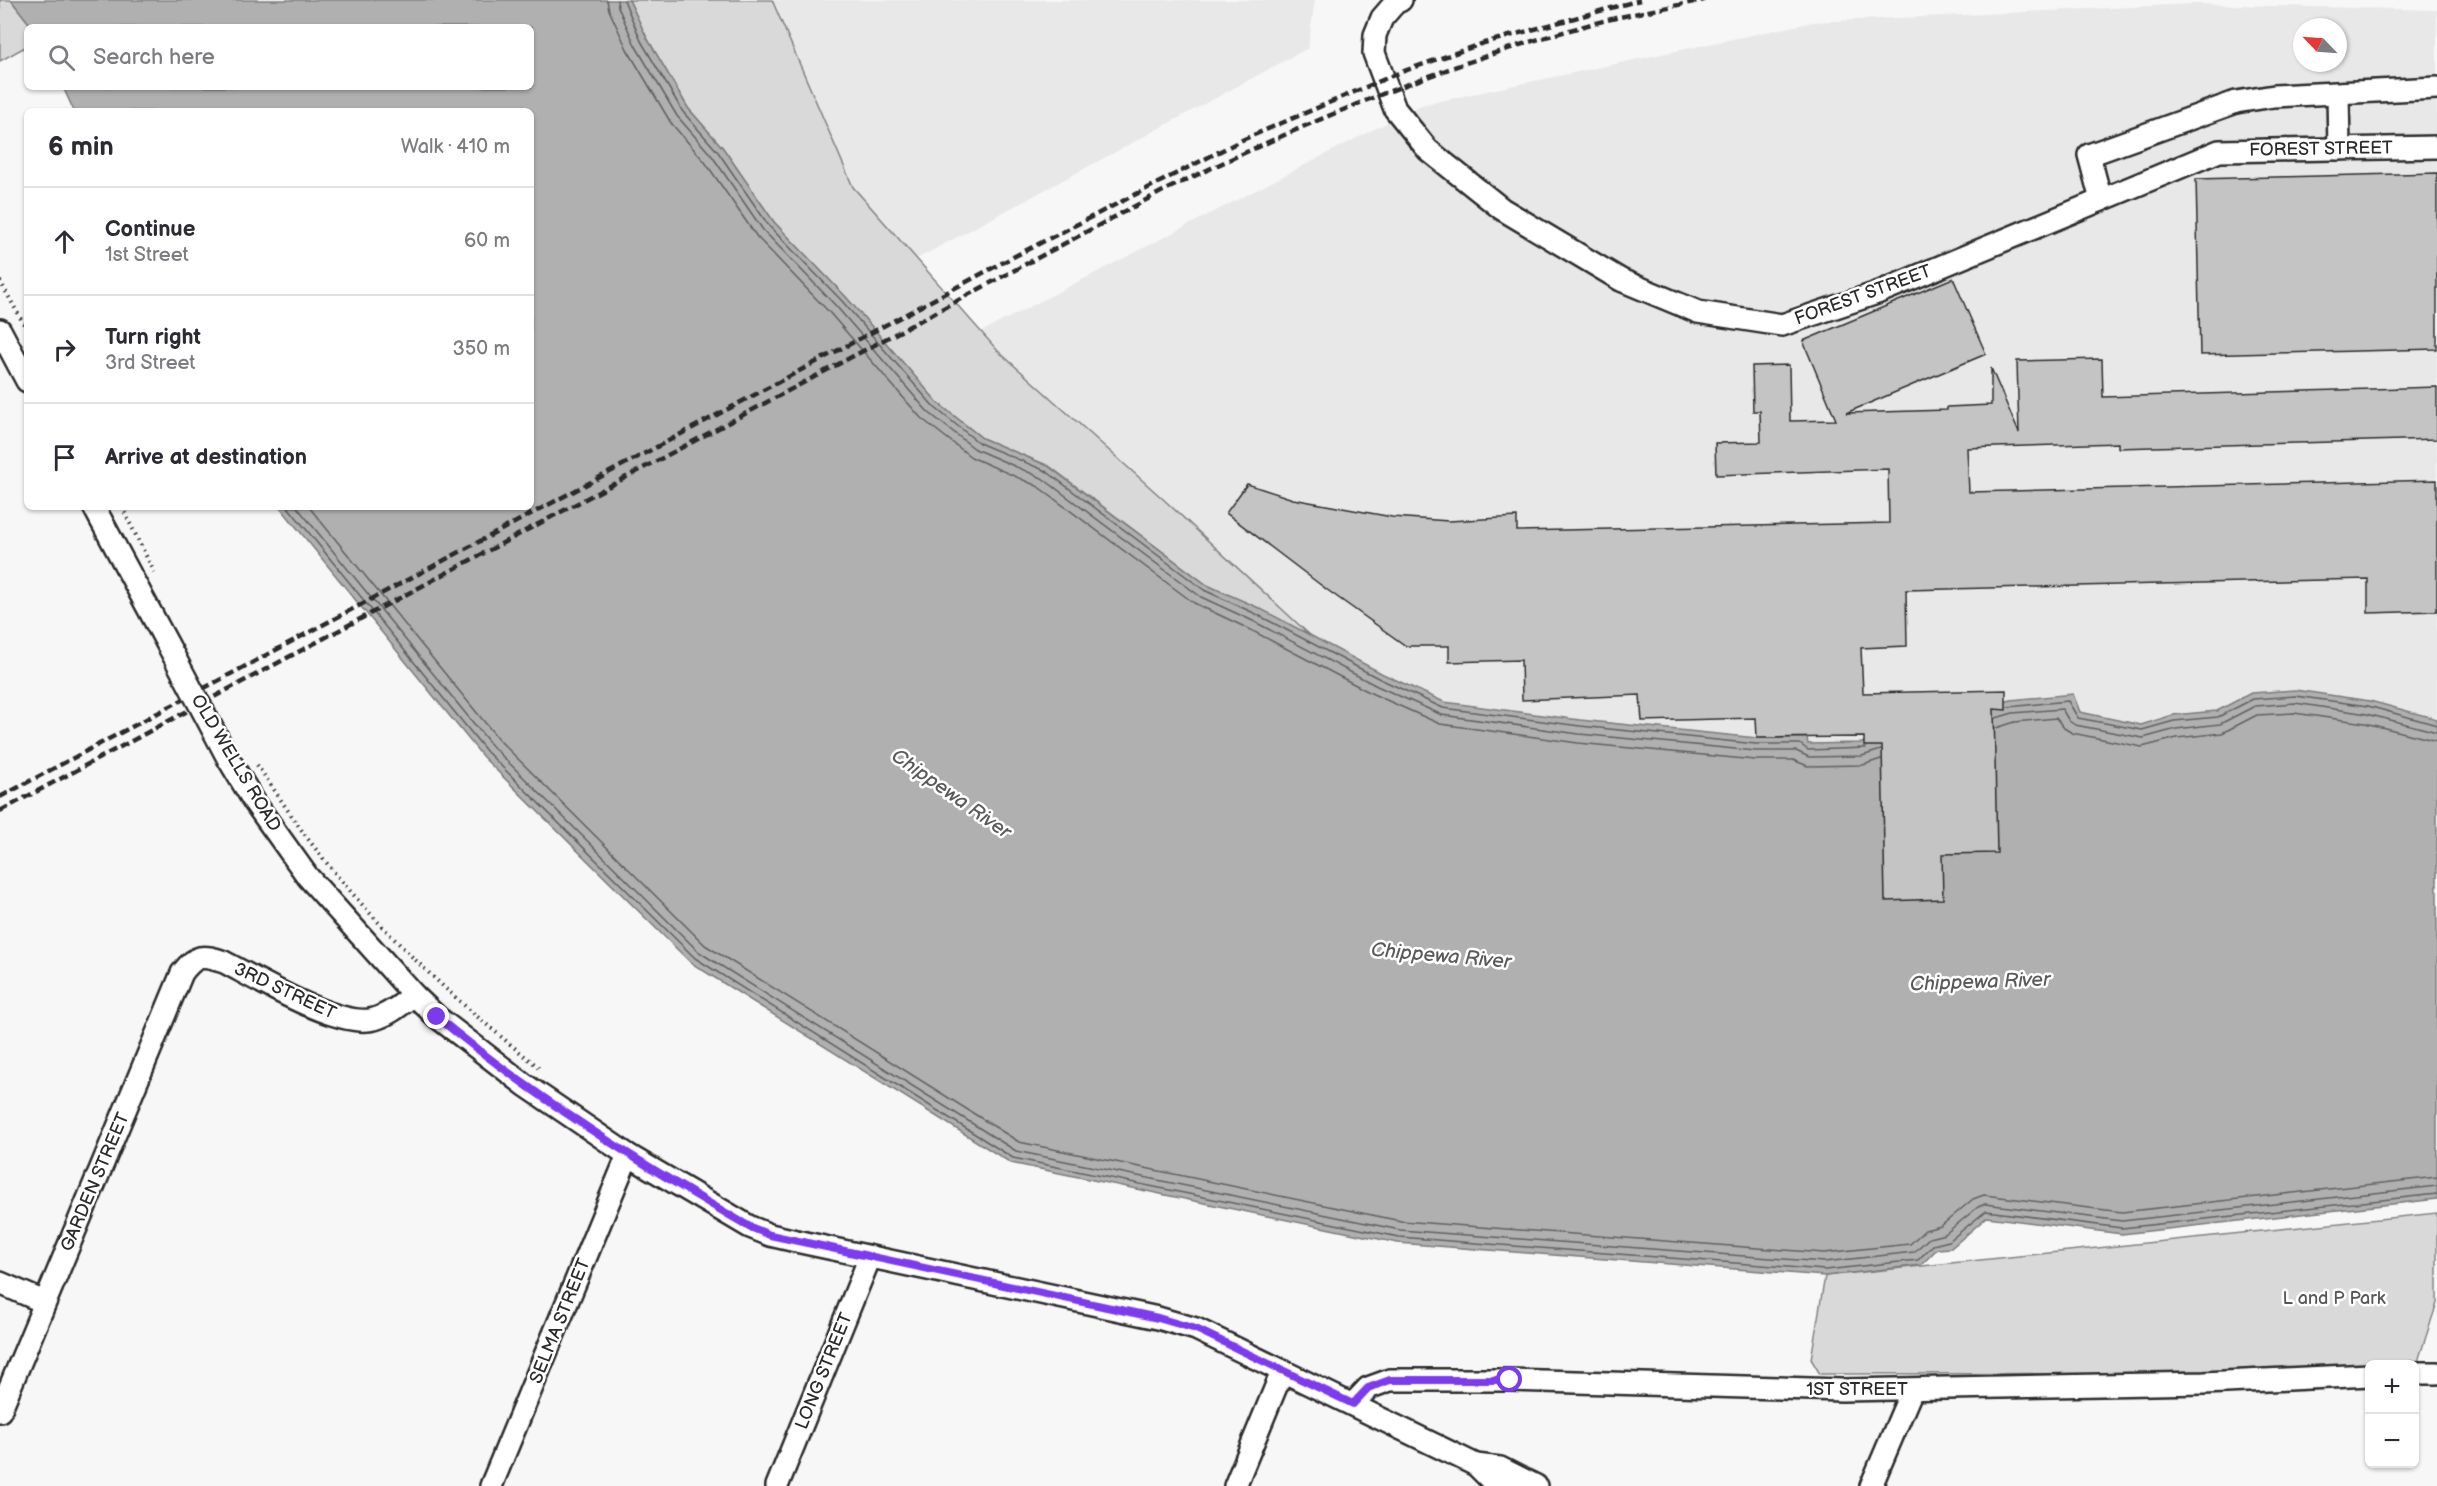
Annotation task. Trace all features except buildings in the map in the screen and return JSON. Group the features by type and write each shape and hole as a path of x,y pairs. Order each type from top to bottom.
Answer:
{"street":[{"name":"FOREST STREET","path":"1401,0 1395,3 1382,18 1375,35 1374,53 1395,109 1428,150 1502,209 1621,280 1698,312 1782,325 1877,293 2220,151 2437,147"},
{"path":"2101,200 2089,155 2235,102 2274,96 2437,88"},
{"path":"2338,94 2339,149"},
{"path":"0,331 24,375"},
{"name":"OLD WELLS ROAD","path":"96,510 229,760 255,803 308,876 414,995"},
{"name":"3RD STREET","path":"196,958 207,957 224,962 331,1015 357,1021 374,1019 395,1009 414,995"},
{"name":"GARDEN STREET","path":"0,1410 182,973 196,958"},
{"path":"414,995 468,1043 547,1100 628,1155 750,1227 770,1235 1158,1318 1196,1329 1476,1465 1500,1486"},
{"name":"SELMA STREET","path":"491,1486 628,1155"},
{"name":"LONG STREET","path":"777,1486 870,1257"},
{"path":"0,1283 44,1302"},
{"path":"1235,1486 1282,1372"},
{"path":"2419,1373 2437,1373"},
{"name":"1ST STREET","path":"1353,1404 1368,1388 1390,1380 1510,1380 1842,1390 2204,1383 2365,1376"},
{"path":"1871,1486 1912,1389"},
{"path":"1476,1465 1500,1468 1536,1486"}],"path":[{"path":"0,281 24,325"},
{"path":"123,510 158,581"},
{"path":"256,763 314,848 400,945 474,1015 536,1065 544,1077 547,1100"}],"shaded area":[{"path":"629,0 1315,0 1308,48 846,297"},
{"path":"2194,4 2437,10 2437,719 2370,701 2173,715 2141,725 2080,712 2073,694 2011,700 1862,743 1808,744 1807,738 1757,738 1580,720 1444,702 1383,674 1259,608 909,369 1421,105 1813,22"}],"green space":[{"path":"0,0 11,0 30,24 24,24 24,48 0,61"},
{"path":"629,0 772,0 853,187 998,351 1311,636 1207,585 1049,466 982,438 938,403 846,297 774,222 723,148 688,108 647,38"},
{"name":"L and P Park","path":"2437,1213 2437,1303 2419,1360 2365,1360 2365,1373 1820,1374 1811,1359 1825,1276"}],"water":[{"name":"Chippewa River","path":"11,0 629,0 647,38 688,108 723,148 774,222 846,297 938,403 982,438 1048,466 1207,585 1259,608 1383,674 1444,702 1580,720 1757,738 1807,738 1808,744 1862,743 1872,738 2011,700 2073,694 2080,712 2141,725 2173,715 2217,711 2251,693 2295,690 2370,701 2437,719 2437,1199 2122,1234 1987,1217 1951,1248 1937,1249 1921,1265 1825,1276 1398,1243 1011,1163 691,963 483,757 282,510 534,510 534,108 73,108 64,90 534,90 534,24 30,24"}],"railway":[{"path":"0,797 1015,256 1242,140 1401,72 1484,43 1640,0"},
{"path":"0,811 1163,191 1312,123 1465,63 1586,25 1704,0"}],"route":[{"path":"437,1017 525,1085 628,1155 750,1227 770,1235 1158,1318 1196,1329 1353,1404 1368,1388 1390,1380 1510,1380"}]}
